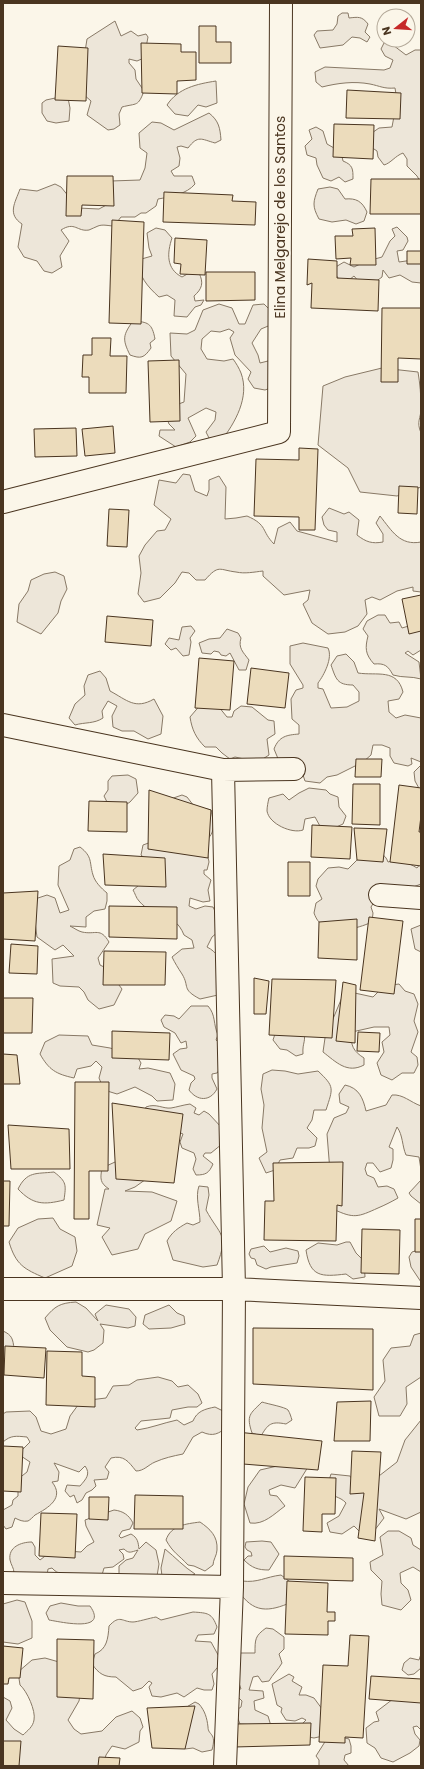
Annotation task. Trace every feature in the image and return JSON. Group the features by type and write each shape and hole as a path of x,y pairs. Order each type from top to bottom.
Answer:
{"street":[{"name":"Elina Melgarejo de los Santos","path":"3,502 280,432 282,3"},
{"path":"3,725 223,770 294,769"},
{"path":"223,770 234,1289 232,1587 225,1766"},
{"path":"380,896 421,898"},
{"path":"3,1289 234,1289 421,1298"},
{"path":"3,1583 232,1587"}],"shaded area":[{"path":"342,13 348,13 349,18 355,17 366,21 368,24 365,32 370,37 367,42 360,38 352,37 343,45 320,48 314,35 317,31 333,30 337,24 338,16"},
{"path":"115,21 121,36 131,31 138,36 146,34 148,37 144,58 137,61 129,59 129,63 135,70 136,79 144,91 142,96 136,104 122,107 119,114 120,125 114,129 108,130 87,115 91,101 75,87 84,58 87,39"},
{"path":"397,48 406,55 415,50 421,50 421,183 417,176 407,166 407,159 403,153 384,165 378,157 377,151 368,145 366,137 379,128 392,127 397,100 395,88 385,88 370,84 358,83 322,87 316,82 315,72 325,67 384,70 390,68 393,60 385,56 381,49"},
{"path":"216,81 217,103 206,107 198,105 188,116 175,114 167,105 177,94 188,88 195,85"},
{"path":"60,97 68,98 70,108 69,121 56,123 47,121 42,113 42,103 46,100"},
{"path":"209,113 218,125 221,140 215,143 200,139 194,141 188,148 181,146 177,147 180,158 179,166 171,171 174,176 192,176 195,184 192,187 178,194 158,199 156,206 146,213 141,213 135,217 121,217 114,226 100,225 89,230 82,230 70,226 61,230 69,241 60,256 62,267 52,273 44,271 37,261 24,257 18,247 22,224 17,220 13,212 14,204 20,189 37,191 55,184 61,187 78,208 99,209 112,202 111,181 140,180 145,168 147,153 140,148 139,133 152,122 161,123 174,130"},
{"path":"316,127 323,131 327,144 341,152 343,161 349,164 352,168 353,179 345,182 339,177 331,181 323,178 317,165 316,158 307,155 305,146 312,139 309,130"},
{"path":"330,187 338,189 345,199 358,201 363,205 367,212 364,221 356,224 346,220 332,222 319,219 314,207 316,193 318,189"},
{"path":"397,227 407,237 408,241 403,250 397,251 399,262 413,260 421,264 421,283 412,282 400,275 389,278 383,270 382,277 374,283 359,282 354,276 349,280 340,281 334,272 334,268 344,262 354,267 364,262 382,257 390,241 395,236 392,229"},
{"path":"156,228 165,230 172,238 169,249 169,260 173,270 182,277 191,272 199,273 201,277 201,286 199,291 194,296 195,301 204,300 201,305 195,307 187,317 174,316 175,300 167,295 159,297 147,285 140,271 138,260 152,256 149,248 147,233"},
{"path":"219,304 232,308 239,324 245,324 253,305 264,304 269,309 273,324 261,329 252,343 260,363 272,360 276,386 265,390 254,388 248,379 251,372 235,355 230,338 234,332 229,329 220,332 211,331 202,339 201,349 207,359 224,361 233,359 235,362 241,373 244,391 240,409 221,441 211,442 206,432 215,420 216,412 206,408 188,418 196,436 190,442 176,447 159,436 160,430 175,430 169,424 166,416 173,406 184,402 186,374 171,356 170,333 187,334 195,330 203,310"},
{"path":"133,321 148,324 154,334 155,339 150,343 151,348 142,357 130,355 125,341 127,330"},
{"path":"382,368 418,372 420,385 421,412 419,423 421,433 421,487 397,496 360,492 348,468 318,445 323,386 345,377"},
{"path":"183,474 190,475 195,491 207,496 209,490 209,480 219,476 226,487 225,519 247,516 254,519 261,525 274,544 278,528 290,522 297,531 337,542 337,532 328,530 324,525 322,517 329,508 344,514 349,512 359,520 357,535 363,539 372,543 383,542 383,534 376,523 380,516 397,536 407,542 421,542 421,592 413,591 413,587 397,591 380,600 372,597 365,600 367,614 358,626 345,632 328,634 312,623 303,604 308,600 310,590 284,595 263,576 263,571 243,573 219,569 213,572 205,580 196,580 189,573 182,572 175,583 160,598 144,602 138,594 141,573 139,556 145,545 157,531 165,530 171,519 154,505 159,480 176,483"},
{"path":"55,572 64,576 67,589 61,601 58,613 41,634 17,622 19,604 28,591 31,580 44,574"},
{"path":"378,615 385,615 390,623 399,622 402,628 412,625 421,626 421,650 413,655 408,651 405,653 419,662 421,679 393,675 386,666 374,664 371,660 366,651 368,636 363,629 367,621"},
{"path":"191,626 195,631 190,638 191,642 189,655 183,656 176,648 171,650 165,644 169,638 179,640 182,627"},
{"path":"227,629 238,633 241,638 240,645 249,660 246,670 239,670 230,653 226,656 214,651 211,654 202,653 199,643 209,639 220,638"},
{"path":"303,643 328,648 329,661 323,676 318,683 318,688 323,689 331,708 347,707 359,701 359,692 353,685 344,684 336,677 331,665 337,656 346,654 354,662 358,673 385,675 396,679 403,692 399,699 388,701 389,712 396,718 405,715 421,718 421,762 411,758 412,764 408,766 394,763 390,756 390,748 382,745 373,745 371,755 363,762 337,775 327,777 320,783 305,781 299,763 279,761 274,749 278,741 287,736 299,734 299,725 292,719 291,699 296,690 303,688 303,685 290,664 290,646"},
{"path":"100,671 106,678 110,691 126,700 136,704 142,704 154,699 163,716 161,734 148,739 134,731 122,731 113,727 112,716 117,706 108,701 102,711 103,718 93,722 75,725 69,718 75,704 85,695 84,686 88,675"},
{"path":"214,701 227,717 232,717 234,711 241,706 252,707 268,720 274,721 275,734 267,739 269,755 258,762 235,757 230,759 216,747 205,747 195,734 190,717 202,703"},
{"path":"421,765 421,792 415,781 414,772"},
{"path":"128,775 136,779 138,793 124,806 108,804 104,796 108,790 108,781 112,776"},
{"path":"309,788 326,790 330,794 338,797 339,807 346,816 343,824 334,828 321,828 315,817 305,819 303,830 293,831 276,824 272,820 267,811 269,798 283,794 289,800"},
{"path":"182,795 187,797 194,806 211,810 213,823 213,831 209,838 205,841 209,862 207,870 204,870 204,874 211,880 208,890 210,901 203,902 190,898 189,906 196,909 205,906 213,907 218,917 218,932 212,937 207,947 217,956 220,962 221,974 218,995 200,999 188,990 184,978 172,957 182,949 194,948 192,940 184,935 180,927 175,922 145,906 138,900 133,890 144,881 150,863 141,855 143,845 154,841 162,802"},
{"path":"80,847 89,857 95,880 107,893 107,901 105,909 94,911 86,917 86,927 70,926 82,932 97,932 106,937 109,942 98,958 100,965 106,968 122,989 114,1005 99,1009 88,1000 84,992 79,987 60,986 53,983 52,959 74,956 63,945 55,950 37,937 32,900 47,895 55,898 60,913 69,910 58,885 59,866 70,860 74,849"},
{"path":"368,852 375,852 383,855 388,862 403,862 417,868 421,863 421,884 374,902 371,907 373,913 372,922 345,930 338,930 324,926 318,921 314,913 316,903 322,899 316,886 318,879 328,868 339,867 348,869"},
{"path":"421,925 421,952 415,949 411,929"},
{"path":"399,984 405,991 414,994 418,1004 414,1021 418,1032 411,1052 417,1057 418,1065 414,1073 402,1073 392,1080 381,1075 377,1063 384,1052 382,1042 390,1035 389,1027 374,1027 352,1032 351,1041 353,1047 357,1053 364,1058 364,1065 352,1068 342,1066 323,1052 325,1038 343,995 350,992 373,997 384,986"},
{"path":"191,1006 208,1006 211,1009 218,1035 216,1040 219,1043 220,1069 217,1073 212,1074 212,1078 217,1089 207,1098 200,1098 192,1094 189,1090 191,1083 195,1079 194,1076 181,1070 173,1054 180,1049 187,1048 186,1041 181,1043 175,1033 164,1027 161,1020 165,1015 174,1016 179,1019"},
{"path":"303,1028 305,1036 303,1054 296,1056 287,1050 280,1049 273,1040 276,1031"},
{"path":"59,1035 88,1036 92,1045 110,1048 137,1056 141,1063 139,1069 148,1068 170,1073 175,1084 173,1100 157,1101 152,1096 135,1087 117,1094 104,1090 99,1078 102,1067 96,1061 91,1066 77,1069 74,1078 58,1073 50,1068 40,1054 45,1042"},
{"path":"272,1070 298,1074 318,1071 330,1085 331,1092 326,1110 314,1110 312,1120 307,1128 317,1138 315,1146 309,1148 297,1148 293,1158 280,1160 275,1170 266,1173 259,1158 267,1152 262,1128 264,1105 261,1089 263,1074"},
{"path":"345,1085 354,1088 360,1094 366,1111 386,1105 392,1095 403,1097 421,1106 421,1170 419,1157 406,1155 397,1127 389,1147 393,1149 391,1168 380,1172 373,1163 367,1163 365,1169 367,1175 374,1178 378,1187 387,1186 394,1189 398,1198 386,1205 356,1216 333,1209 327,1134 334,1118 346,1113 349,1107 340,1103 339,1094"},
{"path":"190,1104 196,1108 194,1113 199,1115 204,1111 209,1114 222,1128 222,1144 211,1153 205,1153 203,1156 213,1164 207,1173 202,1175 196,1175 193,1169 196,1159 194,1153 182,1148 180,1142 183,1134 141,1117 146,1107 156,1106 171,1108"},
{"path":"115,1162 149,1177 135,1187 125,1191 152,1192 177,1201 171,1221 145,1234 138,1249 112,1255 102,1237 110,1228 97,1225 105,1189 109,1189 101,1180 102,1168"},
{"path":"54,1172 65,1184 64,1200 50,1203 34,1201 18,1189 25,1179 33,1174"},
{"path":"421,1180 421,1204 409,1193"},
{"path":"199,1186 208,1187 209,1195 206,1210 219,1230 222,1240 221,1255 217,1265 203,1267 173,1260 167,1241 173,1233 187,1223 193,1225 200,1222 198,1199"},
{"path":"53,1218 60,1229 75,1237 77,1251 72,1266 45,1278 26,1269 18,1261 9,1242 18,1228 38,1219"},
{"path":"350,1242 356,1253 364,1261 365,1277 353,1279 346,1274 323,1275 318,1273 310,1266 306,1250 318,1243 337,1245"},
{"path":"264,1246 270,1252 286,1248 298,1251 299,1256 297,1263 266,1269 257,1265 255,1259 251,1258 249,1254 251,1249"},
{"path":"421,1249 421,1282 411,1267 409,1257 412,1252"},
{"path":"76,1302 86,1308 98,1321 95,1314 106,1305 129,1309 136,1317 135,1326 128,1328 100,1324 104,1330 103,1343 94,1350 88,1352 67,1347 50,1330 45,1318 58,1306"},
{"path":"169,1305 177,1313 184,1316 185,1324 171,1328 149,1329 143,1324 145,1315"},
{"path":"3,1331 12,1338 14,1349 6,1358 3,1359"},
{"path":"421,1333 421,1377 406,1387 407,1404 400,1416 379,1416 374,1397 385,1381 383,1360 391,1348 410,1346 414,1335"},
{"path":"158,1377 172,1381 178,1387 188,1385 198,1394 202,1403 197,1407 172,1410 170,1418 141,1421 135,1428 137,1430 177,1420 184,1425 193,1421 202,1411 215,1407 223,1411 228,1426 216,1434 202,1432 193,1437 183,1454 158,1461 139,1471 136,1471 123,1458 111,1458 105,1467 109,1472 107,1479 94,1480 96,1486 86,1493 82,1500 77,1503 74,1495 70,1497 65,1491 67,1485 80,1486 88,1474 87,1469 85,1466 79,1472 54,1463 59,1472 58,1481 52,1482 56,1488 56,1498 50,1506 28,1521 15,1518 12,1527 6,1529 3,1525 3,1510 12,1505 13,1500 18,1496 18,1479 27,1472 30,1462 18,1454 30,1442 27,1437 17,1436 11,1437 3,1442 3,1414 6,1412 30,1411 36,1417 41,1431 51,1434 66,1429 70,1416 81,1401 106,1398 113,1386 129,1385 137,1380"},
{"path":"262,1402 288,1410 292,1420 286,1424 270,1424 261,1436 252,1433 249,1418 252,1412"},
{"path":"421,1420 421,1512 406,1519 379,1509 384,1518 374,1531 360,1532 354,1526 342,1534 330,1532 327,1523 339,1516 346,1503 326,1490 331,1474 350,1476 355,1484 366,1486 397,1462 405,1440"},
{"path":"286,1464 308,1467 295,1488 281,1485 269,1490 270,1495 277,1496 285,1506 264,1521 250,1523 244,1504 248,1487 260,1470"},
{"path":"114,1510 125,1514 133,1523 130,1529 122,1531 119,1536 121,1538 131,1534 138,1542 139,1549 146,1542 156,1550 159,1564 157,1576 119,1577 119,1566 126,1560 133,1558 138,1550 129,1552 124,1549 119,1550 123,1554 124,1559 113,1567 104,1568 102,1575 68,1575 56,1572 52,1568 48,1569 47,1575 14,1573 10,1555 16,1546 32,1542 35,1547 35,1555 40,1560 53,1550 81,1552 94,1542 86,1526 85,1520"},
{"path":"200,1522 213,1533 217,1545 217,1552 213,1565 205,1571 188,1565 174,1551 166,1540 171,1531 175,1528"},
{"path":"388,1531 399,1531 411,1538 413,1545 421,1550 421,1572 413,1567 400,1573 401,1583 408,1590 411,1600 401,1610 382,1605 382,1581 371,1570 370,1562 383,1555 380,1537"},
{"path":"246,1542 271,1542 279,1554 269,1570 255,1568 244,1560 248,1556 252,1556 251,1552 245,1547"},
{"path":"165,1549 195,1574 185,1579 162,1576 161,1568"},
{"path":"281,1575 293,1584 292,1602 276,1608 262,1609 256,1607 244,1598 238,1590 242,1581 257,1581"},
{"path":"17,1600 25,1602 32,1621 32,1638 18,1644 3,1642 3,1604"},
{"path":"61,1603 78,1606 90,1606 94,1614 93,1620 89,1623 72,1624 49,1620 46,1613 50,1606"},
{"path":"193,1612 211,1616 217,1627 214,1634 198,1635 195,1641 211,1642 222,1662 212,1674 214,1684 212,1690 197,1688 184,1697 177,1693 161,1697 152,1696 149,1687 152,1683 149,1681 142,1688 133,1691 116,1677 102,1674 92,1664 95,1654 102,1649 106,1643 109,1626 116,1620 119,1619 133,1622 156,1617 161,1620"},
{"path":"266,1628 273,1629 284,1637 284,1649 279,1654 282,1663 269,1681 262,1682 258,1676 253,1677 249,1690 263,1691 264,1698 254,1701 255,1710 268,1716 271,1726 240,1724 235,1711 241,1707 242,1701 237,1696 238,1689 241,1689 239,1683 240,1653 255,1653 256,1638"},
{"path":"421,1654 421,1668 414,1674 408,1675 402,1670 404,1663 410,1658 419,1660"},
{"path":"45,1658 59,1662 81,1689 79,1701 68,1720 74,1729 81,1734 102,1731 116,1717 132,1711 140,1718 143,1727 140,1731 139,1742 125,1749 112,1746 106,1755 103,1766 3,1766 3,1697 10,1701 12,1708 6,1720 14,1729 23,1735 32,1725 34,1720 34,1712 30,1701 20,1685 18,1672 32,1660"},
{"path":"289,1674 294,1677 292,1681 302,1687 299,1695 306,1695 314,1698 325,1713 323,1736 314,1738 303,1736 300,1726 306,1720 302,1718 295,1721 286,1720 281,1712 282,1708 277,1705 272,1684"},
{"path":"393,1699 421,1699 421,1730 417,1726 413,1727 415,1734 420,1740 419,1746 410,1753 393,1762 381,1758 375,1748 367,1743 366,1728 374,1722 379,1721 376,1712"},
{"path":"195,1702 203,1709 208,1730 213,1737 212,1750 202,1752 193,1748 185,1749 180,1738 185,1708"},
{"path":"337,1736 349,1739 351,1753 345,1755 344,1760 349,1766 319,1766 319,1760 316,1756 328,1737"}],"building":[{"path":"199,26 216,26 216,42 231,42 231,63 199,63"},
{"path":"141,43 181,44 181,52 196,52 196,80 177,81 177,94 142,93"},
{"path":"58,46 88,48 86,101 55,100"},
{"path":"347,90 401,93 400,119 346,118"},
{"path":"334,124 374,125 373,159 333,157"},
{"path":"67,176 113,176 114,206 82,205 81,216 66,216"},
{"path":"371,179 421,179 421,214 370,214"},
{"path":"164,192 233,195 232,201 256,202 255,225 163,222"},
{"path":"112,220 144,222 141,324 109,323"},
{"path":"375,228 376,265 350,265 351,258 336,259 335,236 353,236 352,229"},
{"path":"175,238 207,240 205,275 180,274 181,264 174,263"},
{"path":"407,251 421,251 421,264 407,264"},
{"path":"308,259 337,261 337,278 379,280 378,311 311,308 312,283 307,285"},
{"path":"206,272 255,272 255,300 206,301"},
{"path":"382,308 421,308 421,359 398,358 398,382 381,382"},
{"path":"92,338 111,338 110,356 127,356 126,393 89,393 89,377 82,377 83,355 92,355"},
{"path":"179,360 180,421 150,422 148,361"},
{"path":"113,426 115,453 85,456 82,429"},
{"path":"76,428 77,456 35,457 34,429"},
{"path":"299,448 318,449 315,530 299,530 299,517 254,516 256,459 299,460"},
{"path":"399,486 418,487 417,514 398,513"},
{"path":"109,509 129,510 127,547 107,546"},
{"path":"421,595 421,631 409,634 402,599"},
{"path":"107,616 153,620 151,646 105,642"},
{"path":"199,658 234,661 230,710 195,708"},
{"path":"251,668 289,673 285,708 247,704"},
{"path":"356,759 382,759 381,777 355,777"},
{"path":"353,784 380,784 380,825 352,824"},
{"path":"399,785 421,788 421,816 419,832 421,832 421,866 390,862"},
{"path":"149,790 211,810 208,858 148,849"},
{"path":"89,801 127,802 127,832 88,831"},
{"path":"312,825 352,827 350,859 311,857"},
{"path":"354,828 387,829 383,862 357,860"},
{"path":"103,854 165,858 166,887 105,885"},
{"path":"288,862 310,862 310,896 288,896"},
{"path":"38,891 35,941 3,939 3,893"},
{"path":"109,906 177,907 177,939 109,937"},
{"path":"369,917 403,921 394,994 360,990"},
{"path":"357,919 357,960 318,958 319,922"},
{"path":"11,944 38,946 37,974 9,973"},
{"path":"104,951 166,952 165,985 103,985"},
{"path":"254,978 269,981 266,1014 254,1014"},
{"path":"272,979 336,980 332,1038 269,1035"},
{"path":"343,982 356,985 355,1043 336,1041"},
{"path":"3,998 33,998 32,1033 3,1033"},
{"path":"112,1031 170,1033 169,1060 112,1058"},
{"path":"358,1032 380,1033 379,1052 357,1051"},
{"path":"3,1054 17,1055 20,1084 3,1084"},
{"path":"75,1082 109,1082 108,1171 89,1171 89,1219 74,1219"},
{"path":"112,1103 183,1114 174,1183 116,1179"},
{"path":"8,1125 69,1129 70,1169 11,1169"},
{"path":"343,1162 342,1206 337,1205 336,1241 264,1240 265,1201 274,1201 273,1163"},
{"path":"3,1181 10,1181 9,1226 3,1226"},
{"path":"415,1219 421,1219 421,1252 415,1252"},
{"path":"362,1229 400,1230 399,1274 361,1273"},
{"path":"253,1328 373,1329 373,1390 253,1384"},
{"path":"5,1346 46,1348 44,1378 4,1375"},
{"path":"47,1351 82,1352 82,1376 95,1377 95,1407 46,1405"},
{"path":"371,1401 370,1441 334,1441 337,1402"},
{"path":"237,1432 322,1441 318,1470 243,1464"},
{"path":"3,1446 23,1447 21,1492 3,1491"},
{"path":"352,1451 381,1452 375,1541 358,1538 364,1493 350,1494"},
{"path":"305,1477 336,1478 335,1514 322,1514 322,1532 303,1531"},
{"path":"135,1495 183,1496 183,1529 134,1529"},
{"path":"89,1497 109,1497 108,1520 89,1519"},
{"path":"41,1513 77,1514 75,1558 39,1556"},
{"path":"284,1556 353,1558 353,1581 284,1579"},
{"path":"287,1581 328,1583 327,1612 335,1612 335,1621 328,1621 328,1635 285,1634"},
{"path":"350,1635 369,1636 363,1738 345,1737 345,1743 319,1742 323,1665 348,1666"},
{"path":"57,1639 94,1640 93,1699 57,1697"},
{"path":"3,1646 23,1648 20,1678 9,1678 8,1684 3,1684"},
{"path":"371,1676 421,1679 421,1703 369,1699"},
{"path":"195,1706 185,1749 152,1748 147,1708"},
{"path":"311,1723 310,1745 234,1747 234,1724"},
{"path":"3,1741 21,1741 19,1766 3,1766"},
{"path":"99,1757 120,1758 119,1766 98,1766"}]}
